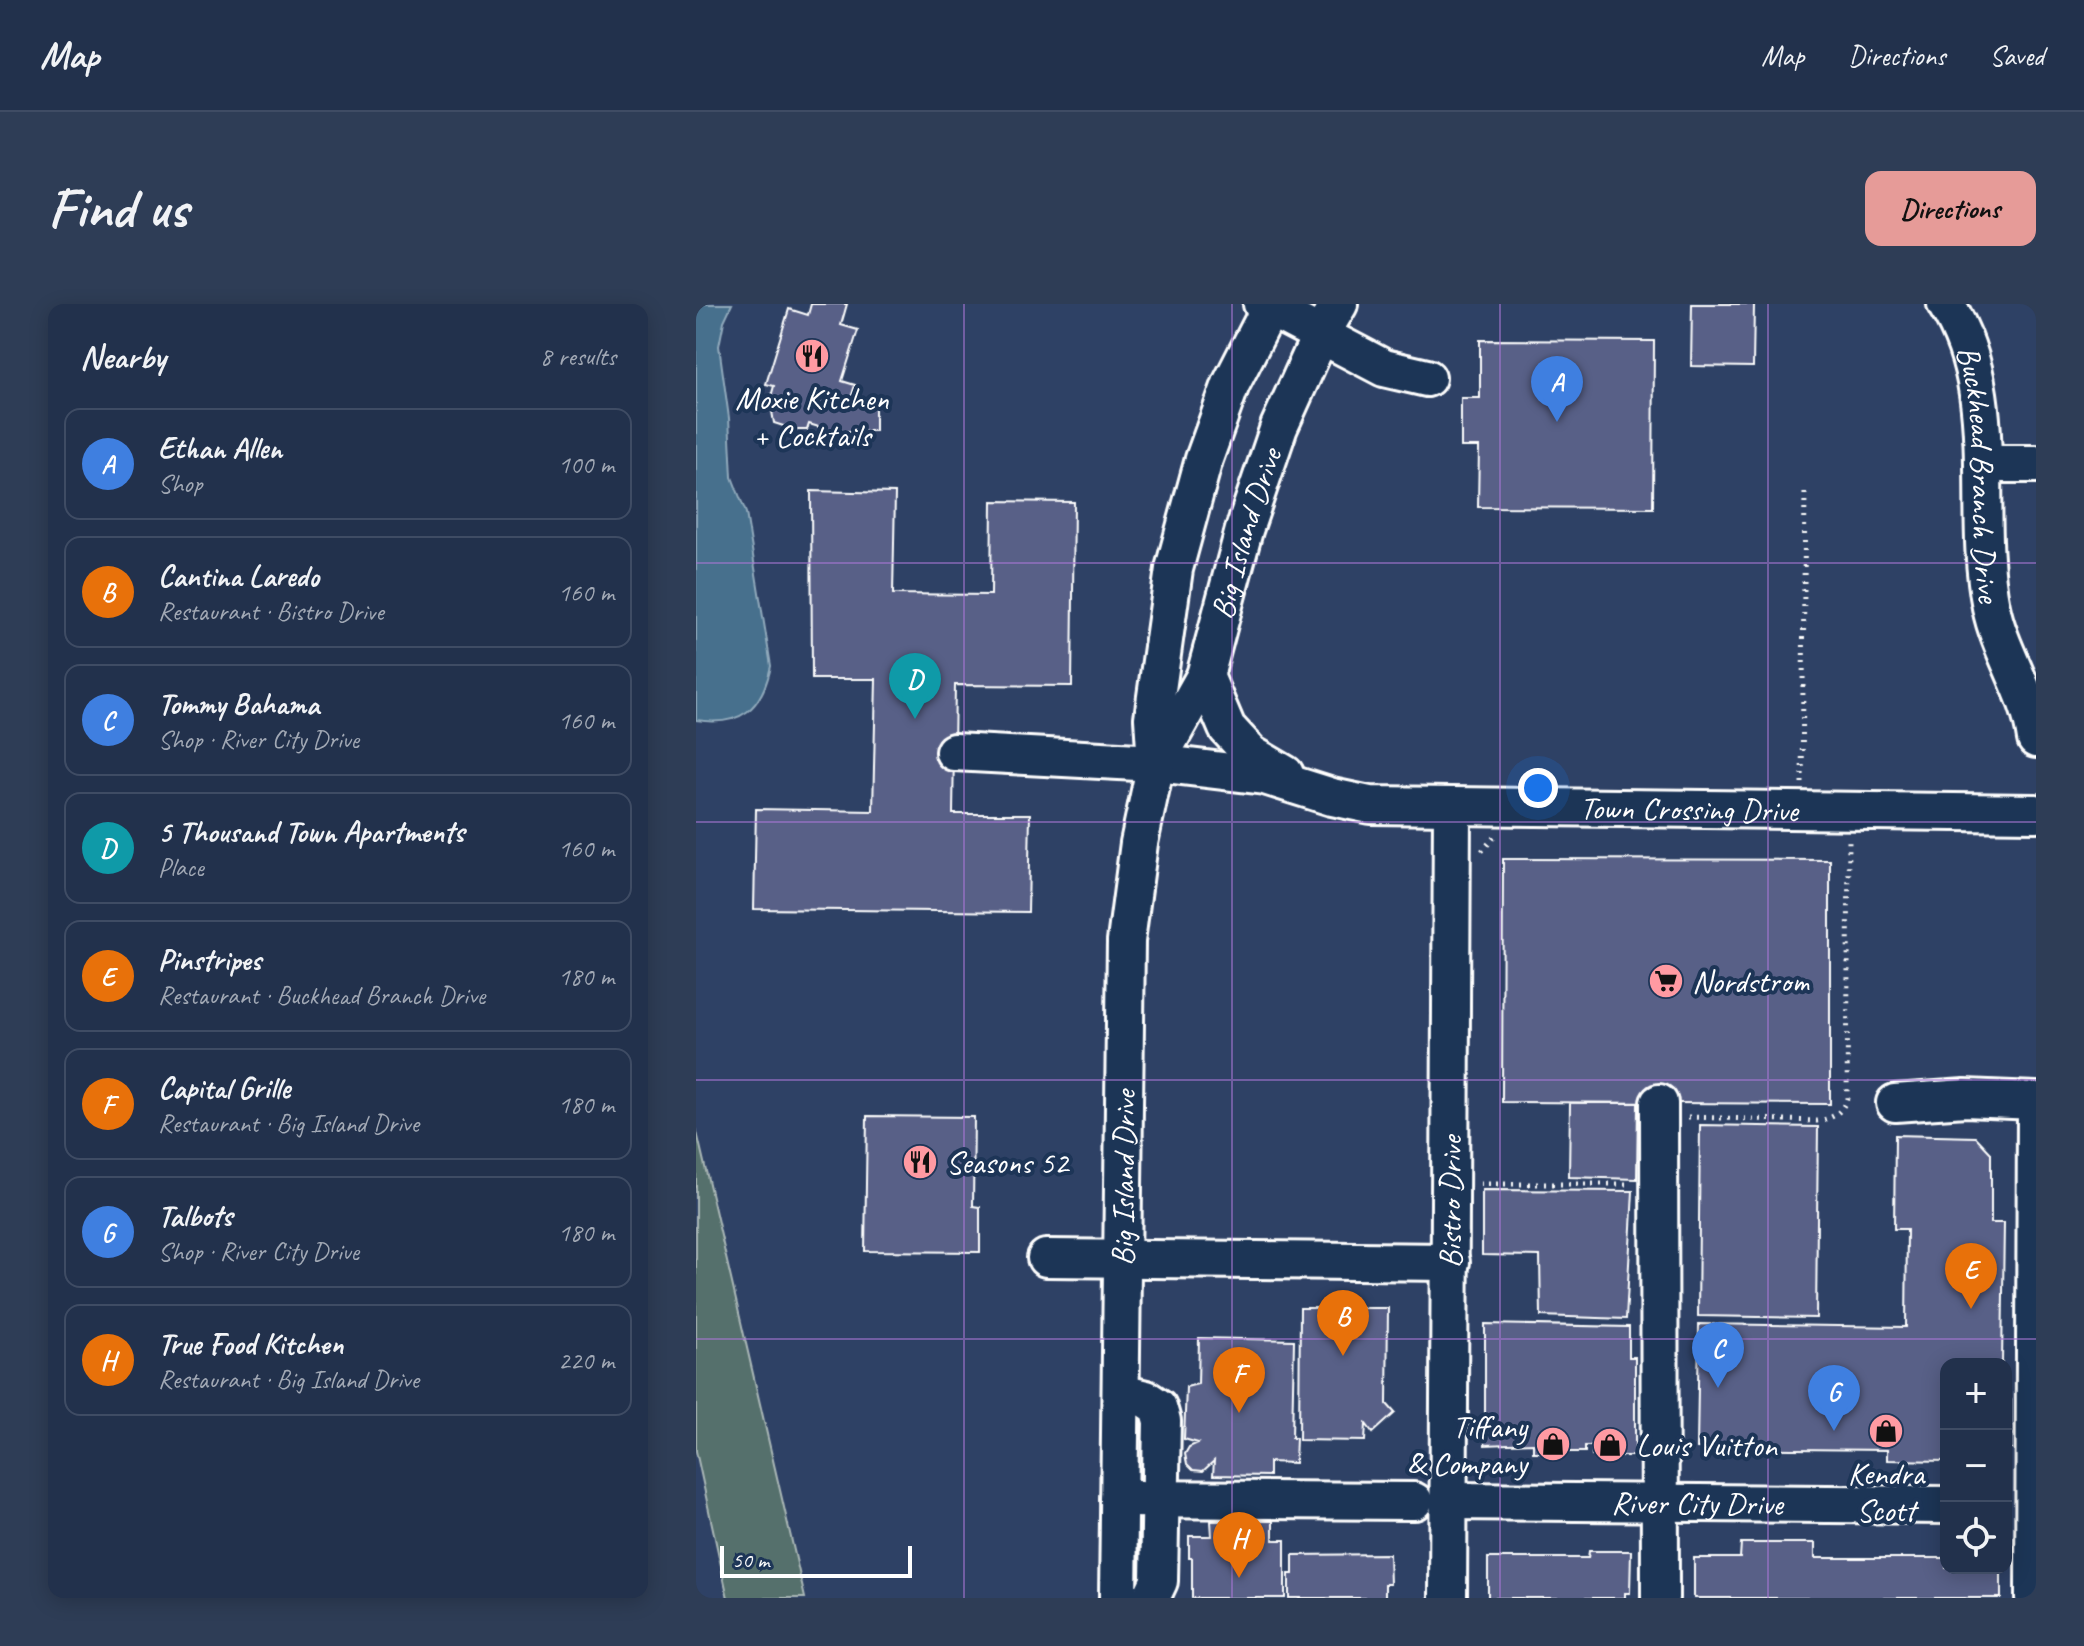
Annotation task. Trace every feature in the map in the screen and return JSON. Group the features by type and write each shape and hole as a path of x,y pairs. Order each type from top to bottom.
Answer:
{"street":[{"name":"Buckhead Branch Drive","path":"1946,304 1971,354 1984,464 1984,568 1991,612 2021,687 2036,739"},
{"path":"1268,305 1330,319 1384,368 1427,378"},
{"name":"Big Island Drive","path":"1118,1598 1123,1259 1122,1053 1126,941 1139,843 1156,763 1153,718 1174,569 1204,459 1231,384 1268,305"},
{"name":"Big Island Drive","path":"1156,763 1205,676 1244,530 1274,442 1330,319"},
{"path":"1984,464 2036,464"},
{"path":"1205,676 1227,728 1251,754 1303,786"},
{"name":"Town Crossing Drive","path":"954,752 1156,763 1265,776 1332,797 1370,805 2036,813"},
{"name":"Bistro Drive","path":"1448,1598 1432,1501 1451,1262 1452,808"},
{"path":"1895,1103 1965,1098 2036,1101"},
{"path":"2034,1598 2025,1506 2036,1109"},
{"path":"1659,1110 1660,1598"},
{"path":"1046,1258 1451,1262"},
{"path":"1121,1393 1146,1399 1158,1407 1162,1421 1159,1581 1151,1598"},
{"name":"River City Drive","path":"1119,1499 1940,1505"}],"path":[{"path":"1802,792 1805,491"},
{"path":"1482,865 1482,849 1503,828"},
{"path":"1833,837 1863,838"},
{"path":"1659,1110 1817,1121 1827,1120 1842,1110 1847,1098 1849,837"},
{"path":"1475,1195 1475,1184 1659,1184"}],"green space":[{"path":"696,1128 805,1598 728,1598 696,1451"}],"water":[{"path":"696,304 732,304 724,321 719,346 729,418 732,477 746,513 771,666 762,694 755,704 747,712 725,721 696,720"}],"building":[{"name":"Moxie Kitchen + Cocktails","path":"811,304 847,304 841,325 858,330 842,381 855,385 851,398 875,405 875,431 832,431 809,424 807,430 796,430 774,423 770,400 774,386 766,384 789,309 808,315"},
{"path":"1692,304 1754,304 1753,367 1691,366"},
{"path":"1480,340 1654,341 1653,508 1478,507 1479,447 1461,447 1461,398 1480,398"},
{"path":"811,491 895,493 893,594 991,595 992,501 1074,502 1072,686 955,685 953,814 1030,814 1028,912 754,909 756,809 873,811 876,679 812,679"},
{"name":"Nordstrom","path":"1503,859 1830,860 1830,1104 1502,1102"},
{"path":"1570,1103 1638,1103 1637,1179 1569,1177"},
{"name":"Seasons 52","path":"867,1116 974,1117 973,1206 980,1207 980,1252 865,1251"},
{"path":"1700,1125 1818,1127 1816,1318 1698,1316"},
{"path":"1895,1135 1976,1137 1991,1153 1991,1223 2004,1223 2002,1358 1940,1358 1940,1461 1887,1460 1887,1450 1697,1448 1699,1324 1906,1327 1907,1229 1894,1229"},
{"path":"1482,1190 1633,1191 1626,1319 1541,1316 1540,1256 1482,1255"},
{"path":"1300,1308 1388,1308 1387,1404 1395,1413 1373,1433 1366,1424 1365,1441 1299,1440"},
{"path":"1485,1324 1629,1327 1629,1357 1635,1357 1635,1456 1592,1456 1592,1446 1585,1446 1585,1452 1533,1452 1533,1443 1485,1445"},
{"path":"1199,1338 1294,1340 1292,1438 1296,1438 1295,1463 1269,1462 1269,1476 1213,1475 1214,1461 1203,1471 1193,1470 1187,1464 1185,1454 1189,1447 1198,1443 1184,1439 1186,1387 1198,1384"},
{"path":"1211,1521 1273,1521 1273,1540 1285,1540 1285,1598 1192,1598 1189,1536 1212,1536"},
{"path":"1741,1543 1815,1543 1815,1558 1940,1558 1940,1574 2001,1574 2001,1598 1694,1598 1694,1558 1740,1558"},
{"path":"1589,1551 1631,1551 1630,1593 1625,1593 1625,1598 1488,1598 1488,1558 1588,1558"},
{"path":"1389,1554 1390,1584 1385,1584 1385,1598 1289,1598 1293,1555"}],"place":[{"name":"Moxie Kitchen + Cocktails","path":"812,356"},
{"name":"Ethan Allen","path":"1557,422"},
{"name":"5 Thousand Town Apartments","path":"915,719"},
{"name":"Nordstrom","path":"1666,981"},
{"name":"Seasons 52","path":"920,1162"},
{"name":"Pinstripes","path":"1971,1309"},
{"name":"Cantina Laredo","path":"1343,1356"},
{"name":"Tommy Bahama","path":"1718,1388"},
{"name":"Capital Grille","path":"1239,1413"},
{"name":"Talbots","path":"1834,1431"},
{"name":"Kendra Scott","path":"1886,1431"},
{"name":"Tiffany & Company","path":"1553,1444"},
{"name":"Louis Vuitton","path":"1610,1445"},
{"name":"True Food Kitchen","path":"1239,1578"}]}
